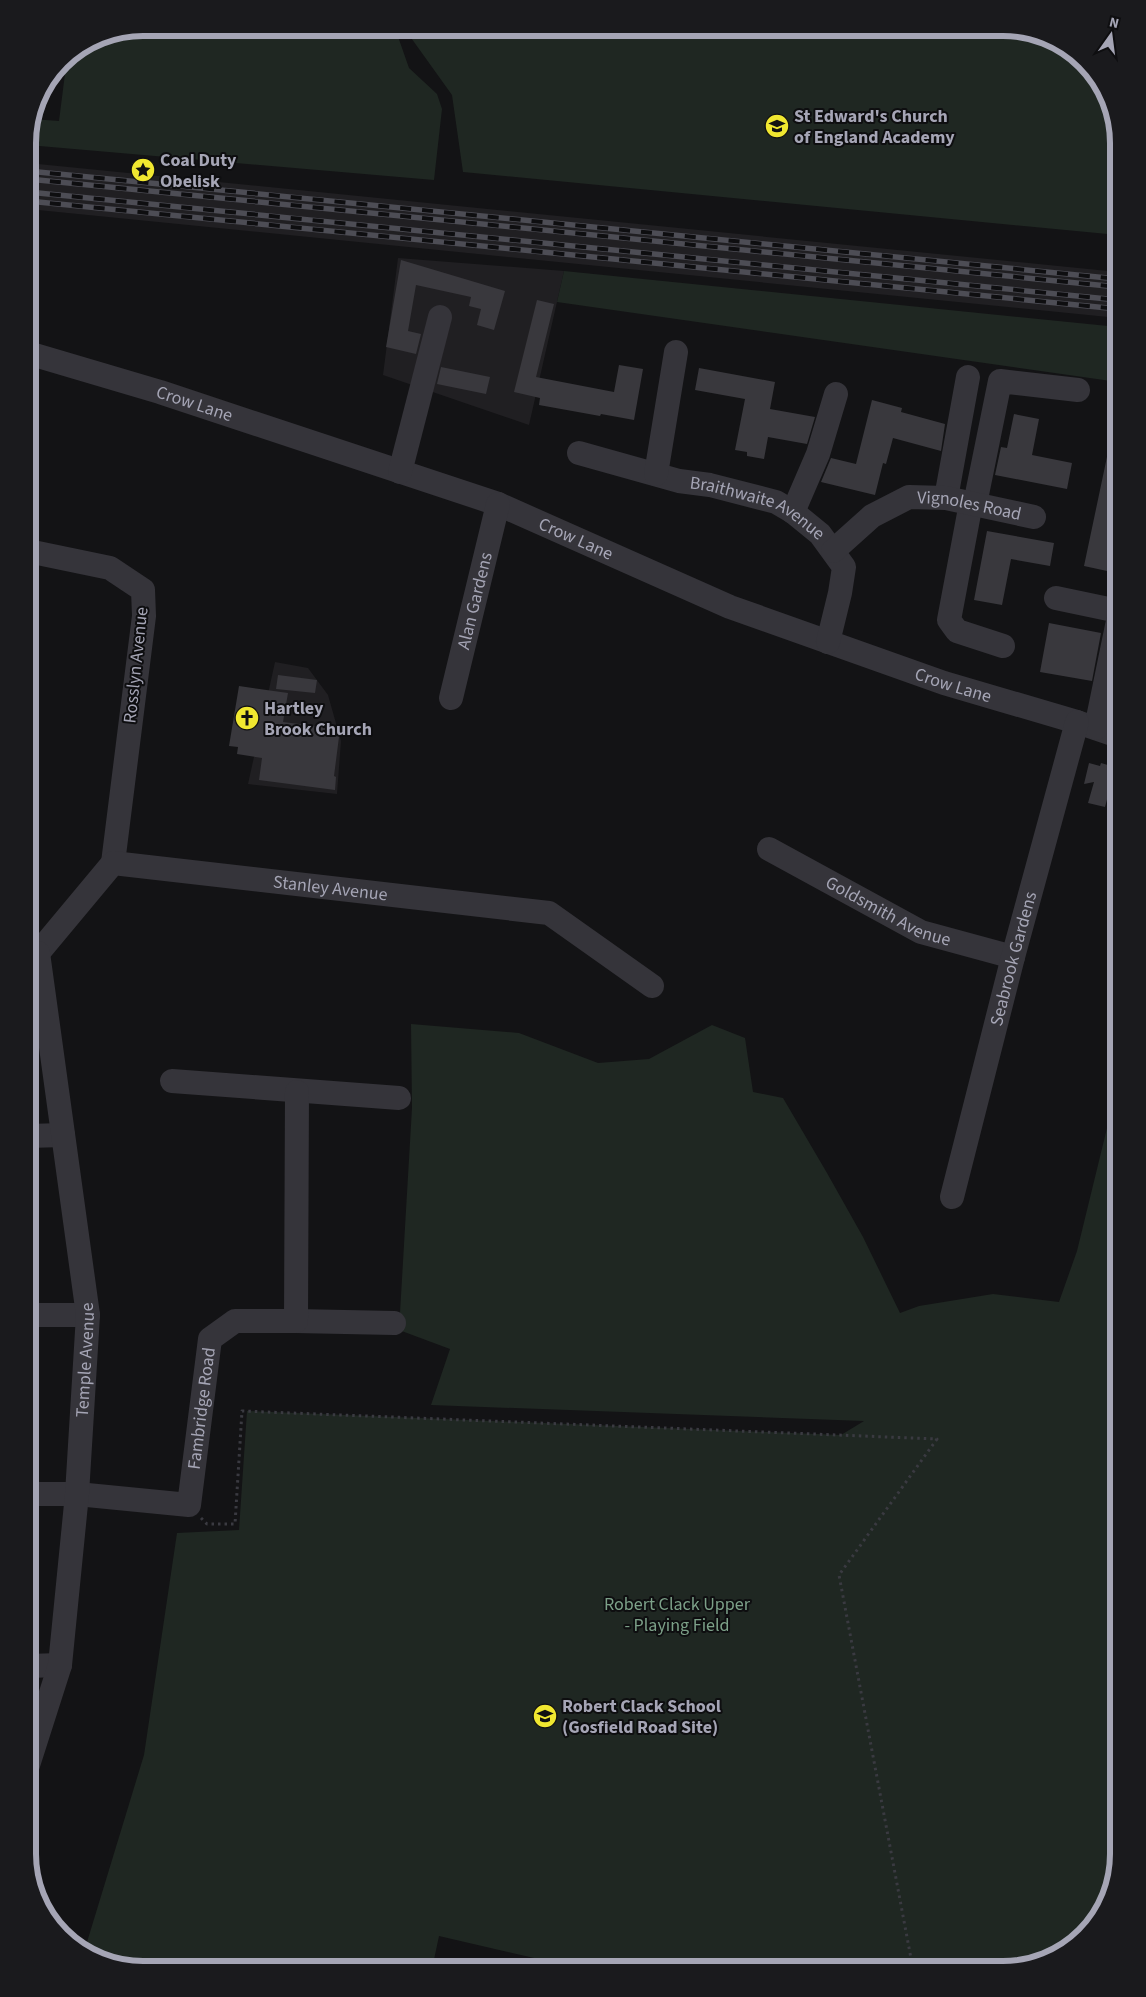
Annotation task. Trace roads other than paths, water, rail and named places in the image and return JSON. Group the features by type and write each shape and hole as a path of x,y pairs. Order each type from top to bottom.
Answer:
{"street":[{"path":"400,472 440,317"},
{"path":"656,474 676,352"},
{"name":"Crow Lane","path":"36,356 160,392 498,504 730,607 944,683 1110,733"},
{"path":"946,498 968,377"},
{"path":"1003,646 957,631 949,620 1000,381 1078,390"},
{"path":"793,512 818,454 836,394"},
{"name":"Braithwaite Avenue","path":"579,453 656,474 776,502 793,512 820,534 844,567 840,593 828,642"},
{"name":"Vignoles Road","path":"832,551 872,516 909,497 946,498 1034,517"},
{"name":"Alan Gardens","path":"451,698 498,504"},
{"name":"Rosslyn Avenue","path":"36,553 110,568 143,590 144,616 113,863"},
{"path":"1056,598 1110,609"},
{"name":"Seabrook Gardens","path":"952,1197 1013,957 1110,647"},
{"name":"Goldsmith Avenue","path":"769,849 921,932 1013,957"},
{"path":"36,950 113,863"},
{"name":"Stanley Avenue","path":"113,863 549,913 652,986"},
{"name":"Temple Avenue","path":"36,971 63,1135 88,1315 77,1494 60,1665 36,1740"},
{"path":"172,1082 399,1098"},
{"path":"296,1321 297,1092"},
{"path":"36,1136 63,1135"},
{"path":"36,1315 88,1315"},
{"name":"Fambridge Road","path":"77,1494 189,1505 210,1339 235,1322 394,1323"},
{"path":"36,1494 77,1494"},
{"path":"36,1666 60,1665"}],"railway":[{"path":"36,172 1110,278"},
{"path":"36,180 1110,286"},
{"path":"36,193 1110,299"},
{"path":"36,202 1110,308"}],"place":[{"name":"St Edward's Church of England Academy","path":"777,126"},
{"name":"Coal Duty Obelisk","path":"143,170"},
{"name":"Hartley Brook Church","path":"247,718"},
{"name":"Robert Clack School (Gosfield Road Site)","path":"545,1716"}],"park label":[{"name":"Robert Clack Upper - Playing Field","path":"677,1614"}]}
